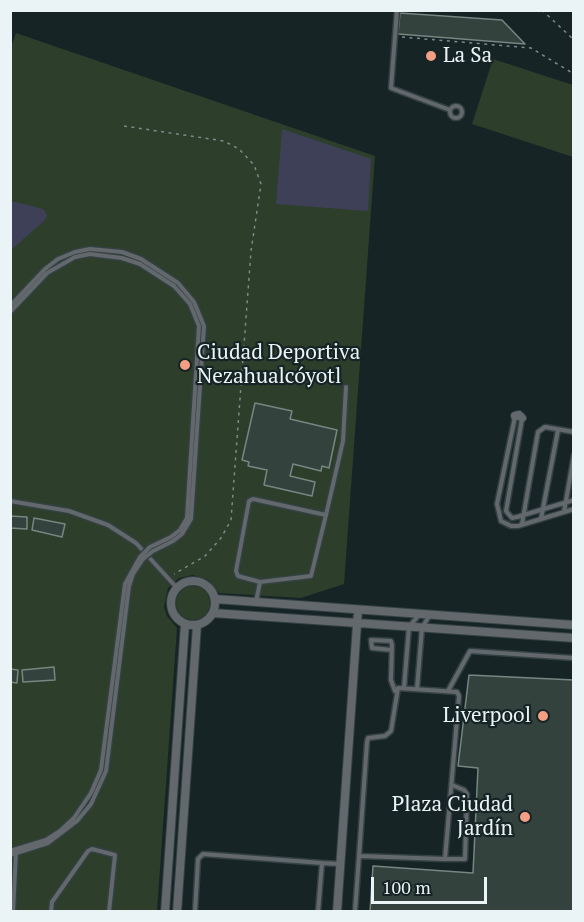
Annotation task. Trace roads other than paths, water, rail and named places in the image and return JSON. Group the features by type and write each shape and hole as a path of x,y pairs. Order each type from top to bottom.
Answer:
{"street":[{"path":"196,581 208,587 215,599 213,613 206,621 196,625 185,624 177,619 171,607 171,600 177,588 183,583 196,581"},
{"path":"215,599 418,616 573,625"},
{"path":"337,912 357,610"},
{"path":"213,613 573,638"},
{"path":"165,912 185,624"},
{"path":"177,912 196,625"}],"lane":[{"path":"397,10 392,90 450,110"},
{"path":"10,306 45,269 58,259 90,249 122,252 141,259 178,283 194,302 204,326 191,519 182,534 150,547 140,557 127,585 101,770 92,793 74,818 46,840 13,853 13,912"},
{"path":"10,312 47,273 75,256 90,254 122,258 140,264 174,286 190,304 199,326 187,518 172,539"},
{"path":"326,515 253,499 249,501 236,571 238,576 260,582 309,577 326,515 343,441 346,387"},
{"path":"573,501 512,518 505,506 519,417 497,510 506,525 522,525 573,509"},
{"path":"522,525 538,432 545,427 573,432"},
{"path":"541,519 558,429"},
{"path":"564,512 573,455"},
{"path":"10,501 69,511 108,525 136,543 177,588"},
{"path":"256,603 260,582"},
{"path":"404,688 409,627 418,616"},
{"path":"417,689 422,628 429,616"},
{"path":"355,912 366,742 368,738 385,736 391,731 396,692 391,680 392,650 391,641 371,640 372,648 392,650"},
{"path":"448,690 470,651 573,658"},
{"path":"396,692 398,688 448,690 457,692 459,696 445,860"},
{"path":"358,856 465,859 467,794 452,785"},
{"path":"51,912 52,902 88,851 92,849 114,855 109,912"},
{"path":"195,912 198,859 201,855 340,864"},
{"path":"318,912 322,863"}],"water":[{"path":"282,129 371,159 368,211 276,204"},
{"path":"11,201 43,209 47,215 45,220 11,250"}],"place":[{"name":"La Sa","path":"431,56"},
{"name":"Ciudad Deportiva Nezahualcóyotl","path":"185,365"},
{"name":"Liverpool","path":"543,716"},
{"name":"Plaza Ciudad Jardín","path":"525,817"}]}
